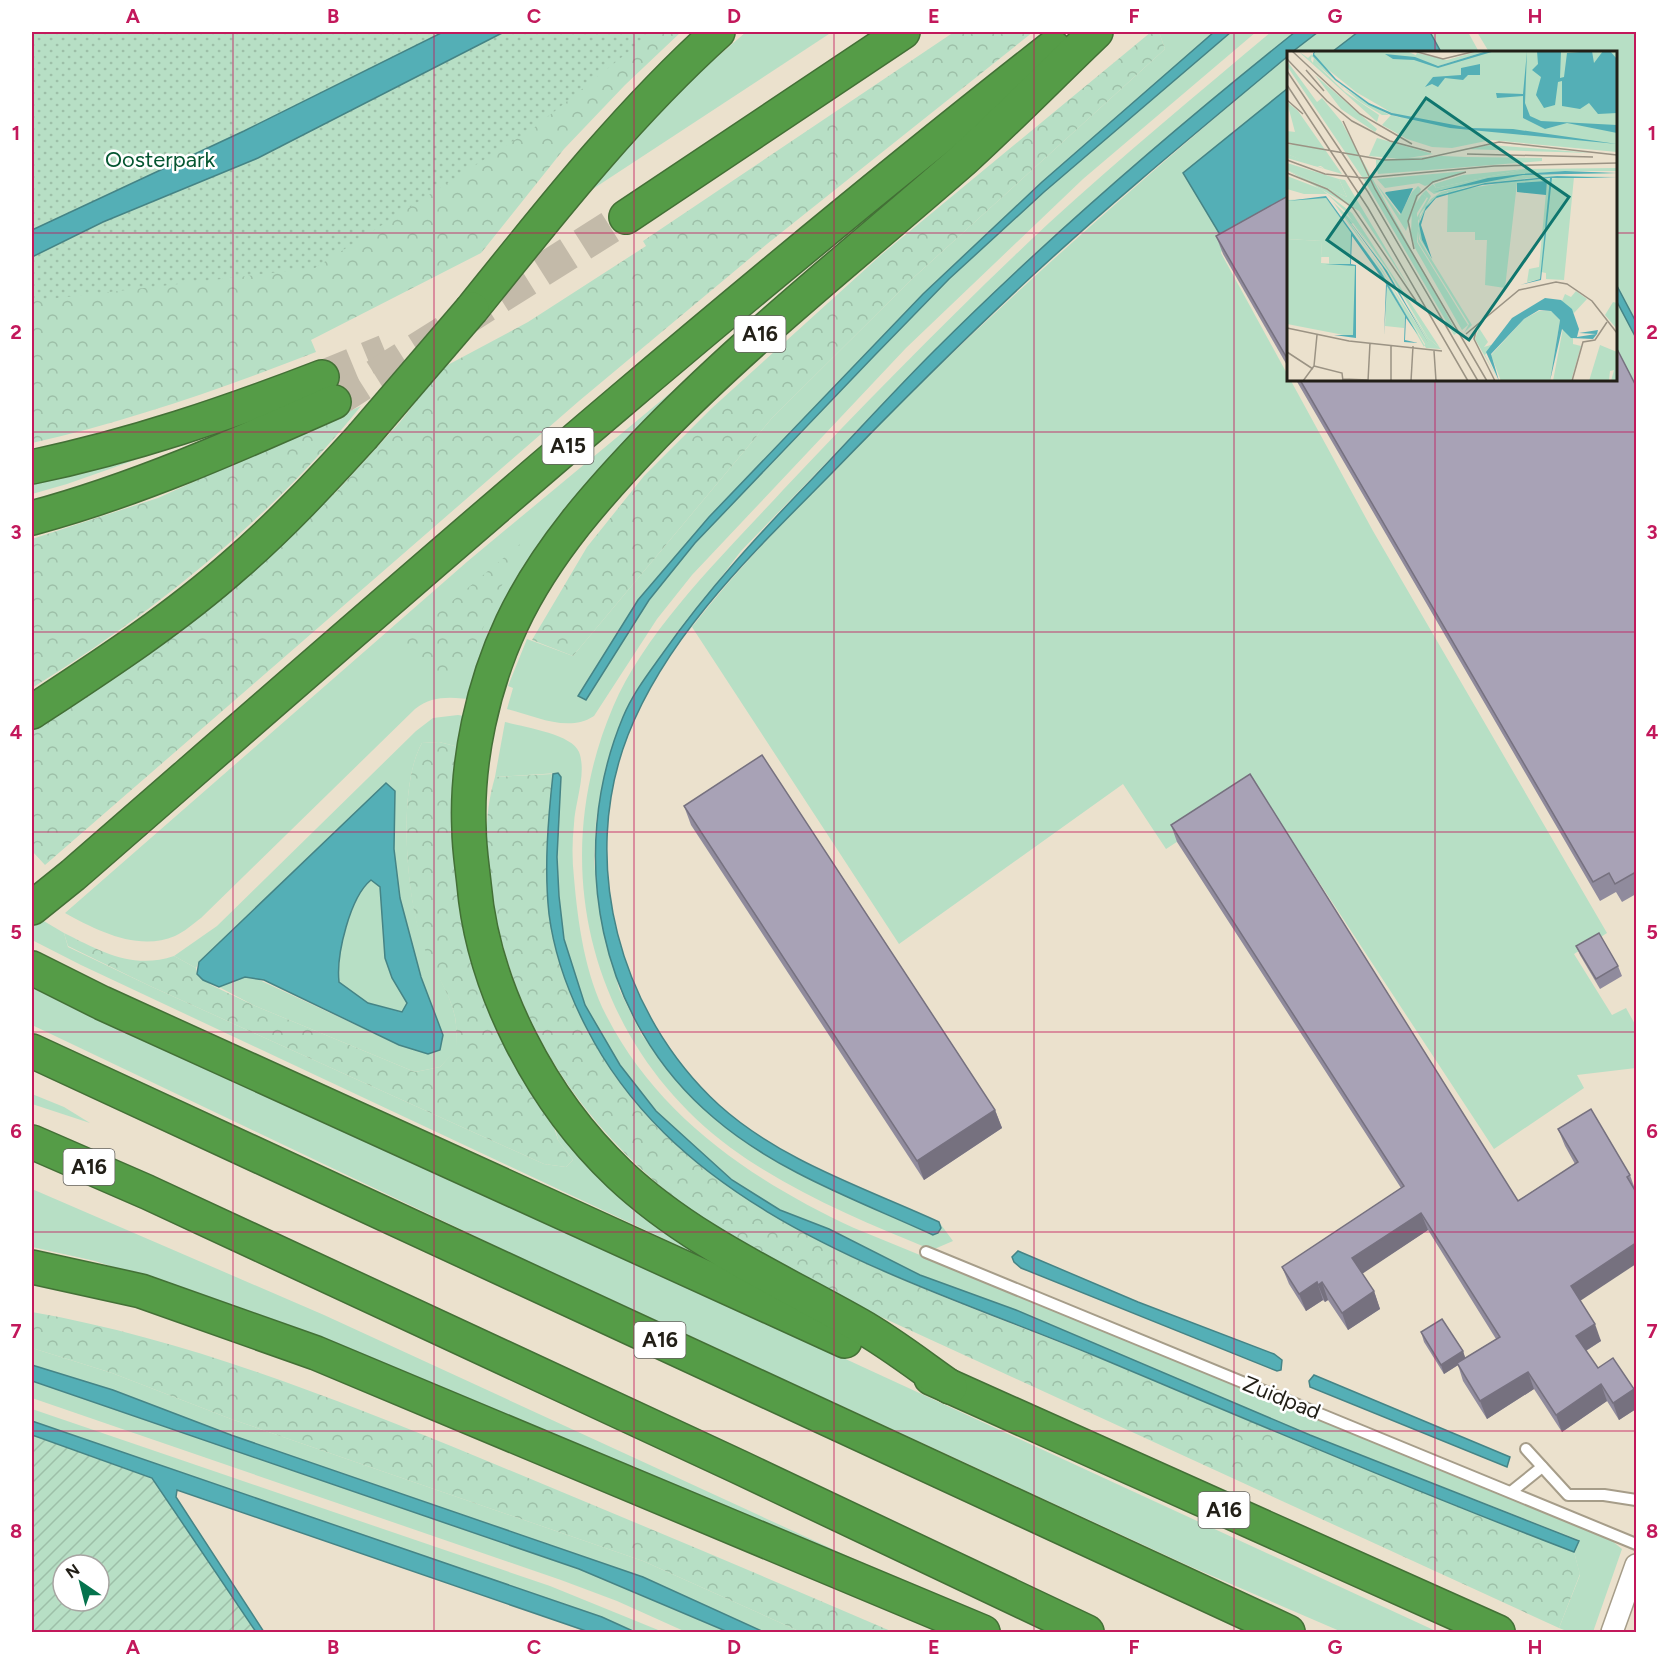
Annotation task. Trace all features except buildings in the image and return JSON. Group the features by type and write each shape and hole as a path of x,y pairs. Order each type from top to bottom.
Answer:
{"highway":[{"path":"32,712 124,652 235,565 303,501 363,437 472,309 588,165 679,67 718,32"},
{"path":"626,217 903,32"},
{"name":"A15","path":"32,908 73,875 520,486 904,164 1073,32"},
{"name":"A16","path":"950,1387 862,1326 764,1276 671,1218 617,1172 572,1120 533,1065 500,996 484,944 475,899 468,827 471,778 488,688 511,625 542,570 585,509 697,392 803,296 966,156 1096,32"},
{"path":"32,467 105,452 219,417 328,389 217,454 122,490 32,518"},
{"name":"A16","path":"32,968 113,1008 1498,1632"},
{"name":"A16","path":"32,1051 1288,1632"},
{"name":"A16","path":"32,1142 309,1267 1087,1632"},
{"path":"32,1267 141,1291 316,1353 983,1632"}],"street":[{"path":"1612,1632 1636,1565"}],"lane":[{"name":"Zuidpad","path":"926,1252 1636,1544"},
{"path":"1526,1449 1568,1495 1604,1495 1636,1500"},
{"path":"1511,1492 1542,1467"}],"green space":[{"name":"Oosterpark","path":"32,32 653,32 535,127 315,268 32,301"},
{"path":"504,32 681,32 625,85 564,149 481,253 311,340 316,352 176,403 104,425 32,443 32,257"},
{"path":"746,32 832,32 576,200 673,95"},
{"path":"954,32 1033,32 767,244 579,401 45,865 32,851 32,723 256,567 337,491 400,422 442,368 528,322 646,246 643,241"},
{"path":"1151,32 1159,32 1165,49 912,279 772,418 573,656 532,640 587,547 644,476 712,408 881,255"},
{"path":"1159,32 1214,32 1042,182 709,517 638,600 579,696 617,647 649,600 695,543 949,279 1044,192 1231,32 1256,32 1083,179 906,348 692,575 657,619 594,716 584,721 562,723 507,709 513,688 508,686 527,639 573,656 772,418 912,279 1165,49"},
{"path":"1271,32 1295,32 1041,248 934,351 741,551 662,655 622,719 608,762 596,820 594,861 598,903 619,989 641,1034 693,1099 745,1142 799,1174 933,1235 941,1228 939,1222 953,1241 932,1250 828,1205 779,1179 731,1148 683,1106 644,1058 614,1005 594,948 584,889 583,828 593,767 613,707 645,649 689,592 737,539 881,388 1015,255 1159,126"},
{"path":"1318,32 1358,32 1333,51 1293,51"},
{"path":"1430,32 1468,32 1478,51 1440,51"},
{"path":"1477,32 1636,32 1636,322 1617,286 1617,51 1488,51"},
{"path":"1287,57 1287,89 1183,173 1225,243 1221,253 1287,374 1287,381 1291,381 1373,531 1607,933 1574,954 1612,1015 1626,1008 1636,1026 1636,1068 1577,1075 1584,1088 1494,1149 1258,789 1166,849 1123,784 899,944 692,627 749,559 789,516 903,401 1010,299 1175,152"},
{"path":"1617,302 1636,338 1636,389 1617,353"},
{"path":"716,355 660,410 475,700 436,699 415,709 201,918 175,936 147,942 132,940 104,932 65,913 468,561"},
{"path":"361,406 288,487 208,561 122,628 32,688 32,539 158,498"},
{"path":"138,459 67,484 32,494 32,483"},
{"path":"520,544 469,660 455,676 437,675 407,650 406,640"},
{"path":"458,715 471,717 463,748 439,742 422,743 414,762 407,814 409,873 418,925 424,945 453,1008 456,1021 457,1049 440,1067 415,1072 253,1005 219,987 235,979 253,977 399,1045 442,1044 443,1035 421,977 400,898 394,849 395,791 386,783 199,962 196,968 174,956 217,926 416,731 433,718"},
{"path":"505,722 567,740 579,752 582,769 573,831 573,864 580,931 593,983 606,1015 627,1052 652,1085 712,1142 745,1167 780,1189 854,1228 1606,1536 1622,1549 1593,1632 1569,1632 1559,1628 1580,1575 1574,1552 1579,1540 1310,1435 1016,1310 920,1275 829,1229 780,1210 732,1180 656,1111 620,1065 585,1005 564,939 559,896 557,857 561,776 558,773 495,777"},
{"path":"439,742 463,748 457,813 558,1140 573,1160 566,1167 544,1164 150,986 68,946 64,933 104,952 131,960 159,960 174,956 196,968 197,974 211,985 253,1005 415,1072 440,1067 456,1049 456,1021 453,1008 423,945 417,925 412,900 407,843 409,786 414,762 422,743"},
{"path":"553,774 547,875 553,935 559,955 610,1069 661,1130 715,1177 777,1218 844,1253 914,1285 1574,1552 1580,1574 1559,1628 818,1288 761,1257 707,1222 657,1183 612,1140 573,1092 540,1039 514,981 496,917 487,847 488,812 495,777"},
{"path":"371,880 380,887 392,978 407,1003 402,1012 368,1003 339,982 340,957 346,928 357,900"},
{"path":"32,914 64,933 68,947 150,986 544,1164 566,1167 573,1160 558,1140 551,1110 709,1260 32,940"},
{"path":"32,984 1438,1632 1342,1632 1187,1565 523,1259 32,1025"},
{"path":"32,1094 64,1107 90,1123 32,1104"},
{"path":"32,1189 324,1315 904,1582 192,1293 95,1261 32,1247"},
{"path":"32,1312 147,1338 316,1393 480,1458 893,1632 801,1632 643,1561 231,1419 112,1373 32,1348"},
{"path":"32,1348 112,1373 231,1419 643,1561 801,1632 764,1632 643,1577 231,1435 113,1390 32,1365"},
{"path":"32,1381 579,1569 728,1632 686,1632 617,1601 561,1580 32,1398"},
{"path":"32,1409 550,1586 663,1632 635,1632 602,1617 32,1421"},
{"path":"32,1435 152,1478 256,1632 32,1632"}],"water":[{"path":"443,32 504,32 258,158 103,222 32,257 32,230 244,131"},
{"path":"1214,32 1231,32 1044,192 949,279 874,356 695,543 649,600 586,700 578,696 638,600 709,517 923,294 1042,182"},
{"path":"1295,32 1318,32 1293,51 1287,51 1287,57 1062,248 929,375 743,564 689,628 666,662 645,698 628,735 613,784 607,834 609,884 618,934 634,982 656,1027 685,1068 719,1105 743,1125 796,1158 824,1172 939,1222 941,1228 933,1235 819,1184 764,1154 714,1118 674,1079 643,1034 619,985 604,933 596,879 597,824 606,770 623,717 631,700 680,629 735,562 919,366 977,309 1065,226 1202,108"},
{"path":"1358,32 1430,32 1440,51 1333,51"},
{"path":"1287,89 1287,209 1225,243 1183,173"},
{"path":"1617,286 1636,322 1636,338 1617,302"},
{"path":"558,773 561,777 557,857 564,939 585,1005 620,1065 656,1111 732,1180 780,1210 829,1229 920,1275 1016,1310 1310,1435 1579,1541 1574,1552 877,1268 807,1234 741,1195 680,1148 628,1093 586,1027 573,1000 554,943 549,914 547,862 550,809 553,774"},
{"path":"386,783 395,791 394,849 400,898 421,977 443,1035 440,1050 428,1054 399,1045 264,980 245,977 219,987 203,980 197,974 199,962","holes":["371,880 380,887 385,958 392,978 407,1003 402,1012 368,1003 339,982 342,942 357,899"]},
{"path":"1018,1251 1138,1302 1274,1354 1282,1360 1281,1370 1277,1371 1021,1268 1012,1257"},
{"path":"32,1365 113,1390 231,1435 643,1577 764,1632 728,1632 579,1569 32,1381"},
{"path":"1314,1375 1510,1457 1507,1467 1310,1387 1309,1381"},
{"path":"32,1421 602,1617 635,1632 589,1632 177,1490 176,1497 264,1632 256,1632 152,1478 32,1435"}],"tunnel":[{"path":"334,402 626,217"},
{"path":"322,377 385,351"}]}
